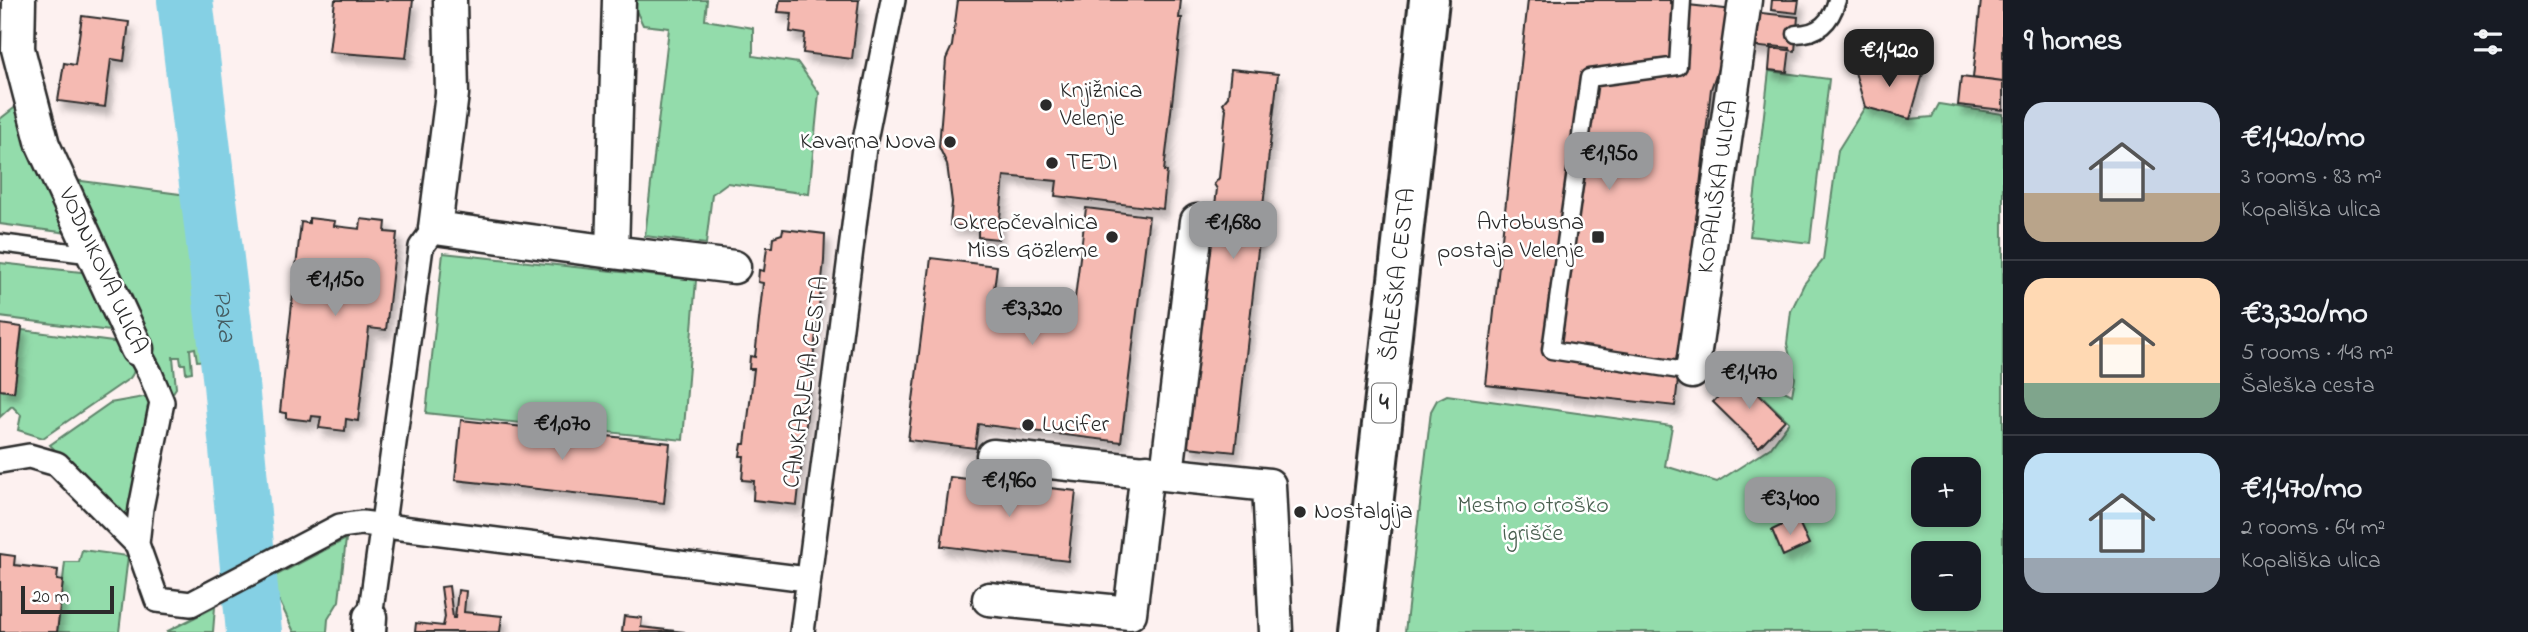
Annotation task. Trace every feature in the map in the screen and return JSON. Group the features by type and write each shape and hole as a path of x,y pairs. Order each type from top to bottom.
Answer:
{"main road":[{"name":"ŠALEŠKA CESTA","path":"1359,632 1429,0"}],"street":[{"name":"VODNIKOVA ULICA","path":"19,0 18,49 43,145 162,402 141,508 137,544"},
{"path":"370,624 421,247 435,228 452,94 450,0"},
{"path":"612,253 619,0"},
{"name":"CANKARJEVA CESTA","path":"802,632 865,140 892,0"},
{"name":"KOPALIŠKA ULICA","path":"1692,372 1745,0"},
{"path":"989,599 1130,613 1157,472 1197,221"},
{"path":"435,228 734,267"},
{"path":"0,461 29,456 57,464 137,544 158,600 191,604 340,526 362,523 807,579"},
{"path":"993,456 1269,485 1276,632"}],"lane":[{"path":"1682,0 1678,66 1589,78 1551,351 1692,372"},
{"path":"1796,34 1817,31 1828,21 1837,0"},
{"path":"0,243 94,255"}],"green space":[{"path":"631,0 707,0 705,20 753,28 753,56 798,63 819,93 809,194 727,183 712,194 706,244 645,236 669,28 643,25"},
{"path":"1769,71 1829,79 1810,243 1750,236"},
{"name":"Mestno otroško igrišče","path":"1939,104 2003,114 2003,632 1405,632 1431,411 1437,400 1447,395 1672,426 1665,466 1717,482 1770,448 1789,422 1728,363 1792,395 1795,378 1787,344 1791,311 1804,284 1823,260 1838,150 1865,107 1910,119 1932,117"},
{"path":"18,105 68,233 0,224 0,119"},
{"path":"74,180 187,195 207,360 197,361 195,348 190,349 192,372 186,373 185,364 181,364 180,357 173,357 176,388 170,397"},
{"path":"443,253 696,280 683,440 426,413"},
{"path":"0,263 90,273 115,326 110,331 0,317"},
{"path":"22,330 120,343 134,364 133,373 130,378 43,438 18,430 21,415 12,406 0,417 0,390 14,392"},
{"path":"149,396 156,406 135,501 123,518 50,445 110,403"},
{"path":"346,539 339,601 328,619 327,632 294,632 269,579"},
{"path":"82,550 128,556 119,632 57,632 65,562 79,562"},
{"path":"215,607 213,632 166,632"}],"building":[{"path":"335,0 413,0 406,58 329,52"},
{"path":"780,0 859,0 852,59 803,53 805,34 790,32 792,13 778,12"},
{"path":"958,0 1181,0 1179,18 1182,18 1164,171 1167,171 1163,209 1055,196 1057,181 1004,176 998,239 978,237 978,228 950,225 952,202 947,164 939,147 946,59 952,46"},
{"name":"Avtobusna postaja Velenje","path":"1528,0 1670,0 1670,3 1798,17 1795,51 1727,43 1711,89 1675,406 1486,385"},
{"path":"1772,0 1799,0 1797,13 1771,10"},
{"path":"1981,0 2003,0 2003,82 1973,78"},
{"path":"82,16 129,22 124,61 111,59 105,107 58,101 64,63 75,65"},
{"path":"1771,46 1790,48 1787,72 1769,70"},
{"path":"1853,65 1914,71 1915,66 1925,67 1910,119 1865,107"},
{"path":"1231,69 1278,74 1235,452 1188,447 1190,411 1201,336 1199,330 1202,326 1202,298 1206,292 1213,224 1210,219 1214,213 1217,189 1214,184 1219,178 1226,109 1223,103 1228,97"},
{"path":"1961,77 2003,82 2003,110 1958,105"},
{"path":"1086,208 1149,216 1121,442 978,424 975,448 908,440 931,258 997,266 991,313 1072,323"},
{"path":"309,218 335,221 334,226 360,229 361,219 386,222 385,232 397,233 386,330 369,328 358,421 346,419 345,431 319,428 321,417 312,416 311,421 286,418 286,413 280,412 301,222 309,223"},
{"path":"783,229 825,234 797,505 753,500 754,481 742,480 744,456 740,456 742,444 745,444 754,369 749,369 750,356 755,357 763,283 758,282 759,270 764,271 767,247 772,247 773,237 782,234"},
{"path":"0,324 22,327 14,392 0,390"},
{"path":"1739,375 1785,420 1759,447 1713,402"},
{"path":"461,420 670,443 664,503 455,480"},
{"path":"950,477 1076,491 1068,561 941,546"},
{"path":"1797,518 1809,544 1783,556 1772,530"},
{"path":"0,554 15,556 14,565 58,570 57,580 63,581 57,632 0,632"},
{"path":"449,586 453,618 458,590 466,591 464,612 502,616 500,632 415,632 416,623 443,626 445,617 441,587"},
{"path":"624,616 642,618 641,627 685,632 622,632"}],"waterway":[{"name":"Paka","path":"185,0 231,384 254,632"}],"place":[{"name":"Knjižnica Velenje","path":"1046,105"},
{"name":"Kavarna Nova","path":"950,142"},
{"name":"TEDI","path":"1052,163"},
{"name":"Okrepčevalnica Miss Gözleme","path":"1112,237"},
{"name":"Avtobusna postaja Velenje","path":"1598,237"},
{"name":"Lucifer","path":"1028,425"},
{"name":"Nostalgija","path":"1300,512"}]}
